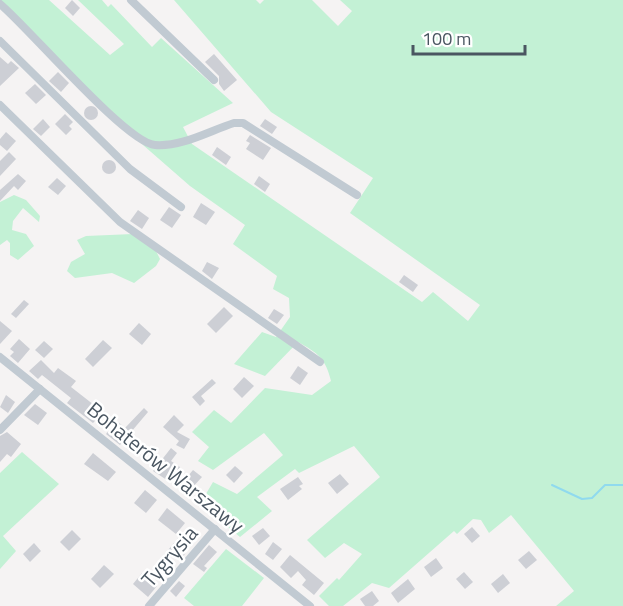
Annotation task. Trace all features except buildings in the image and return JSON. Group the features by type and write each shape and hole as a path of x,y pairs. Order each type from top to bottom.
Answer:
{"street":[{"path":"131,0 214,80"},
{"path":"0,4 116,119 145,143 171,144 234,123 243,123 357,195"},
{"path":"0,41 130,169 180,207"},
{"path":"0,105 120,222 321,362"},
{"name":"Bohaterów Warszawy","path":"0,357 310,606"},
{"path":"0,430 40,389"},
{"name":"Tygrysia","path":"149,606 215,529"}],"green space":[{"path":"0,0 49,0 110,55 124,44 78,0 102,0 108,7 111,4 152,47 161,38 233,103 183,127 192,144 422,302 433,292 468,321 480,305 350,213 373,178 271,112 174,0 256,0 260,4 264,0 312,0 338,26 352,11 340,0 623,0 623,606 556,606 574,591 511,515 489,533 481,520 473,519 457,534 454,531 389,588 372,583 343,606 329,606 319,596 337,578 339,580 362,554 344,543 325,558 307,540 380,477 354,446 299,473 295,469 257,497 272,511 240,537 200,504 213,482 237,494 283,455 264,433 213,470 198,461 209,447 192,432 214,410 231,423 265,388 312,395 331,381 327,367 316,353 298,342 265,376 234,364 262,332 276,337 290,317 289,298 273,289 277,276 233,244 245,225 190,186 143,145"},
{"path":"14,195 26,200 40,216 39,222 23,208 13,221 12,230 26,234 34,246 18,260 10,255 10,243 7,240 0,245 0,202"},
{"path":"133,234 156,251 160,259 156,266 134,283 112,273 75,278 67,271 71,262 85,254 77,240 86,236"},
{"path":"22,452 59,484 3,536 16,551 0,569 0,473"},
{"path":"226,549 264,578 242,606 194,606 184,598"}],"waterway":[{"path":"552,485 582,499 592,498 605,485 623,485"}]}
